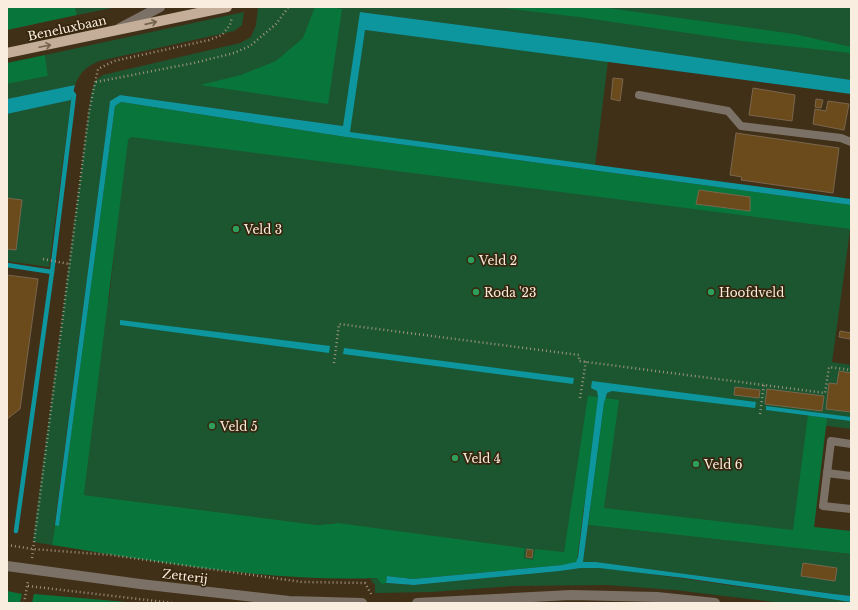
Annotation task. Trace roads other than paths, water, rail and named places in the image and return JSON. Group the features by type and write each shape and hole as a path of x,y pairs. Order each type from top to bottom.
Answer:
{"main road":[{"name":"Beneluxbaan","path":"7,53 113,32 214,8 230,10"}],"street":[{"path":"113,32 160,7"},
{"name":"Zetterij","path":"7,566 140,584 288,601 362,603"},
{"path":"416,603 524,598 571,594 657,597 715,603"}],"lane":[{"path":"639,95 728,111 741,126 841,138 851,142"},
{"path":"851,444 831,441 824,506 851,509"},
{"path":"827,473 851,476"}],"water":[{"path":"360,12 599,43 851,80 851,94 365,30 350,132 851,199 851,205 346,137 121,102 115,106 59,526 55,525 110,101 120,95 343,126"},
{"path":"75,85 71,100 7,114 7,99"},
{"path":"120,320 330,346 329,353 120,325"},
{"path":"344,348 574,378 573,384 343,354"},
{"path":"592,381 756,402 755,408 612,391 607,393 604,403 583,562 596,562 851,596 851,602 684,578 599,568 581,568 414,585 386,583 387,576 413,579 562,565 576,562 578,557 598,397 597,391 591,388"},
{"path":"766,406 851,417 851,421 766,410"}],"waterway":[{"path":"52,272 74,95 71,91"},
{"path":"7,265 52,272 16,531"}],"place":[{"name":"Veld 3","path":"236,229"},
{"name":"Veld 2","path":"471,260"},
{"name":"Roda '23","path":"476,292"},
{"name":"Hoofdveld","path":"711,292"},
{"name":"Veld 5","path":"212,426"},
{"name":"Veld 4","path":"455,458"},
{"name":"Veld 6","path":"696,464"}]}
